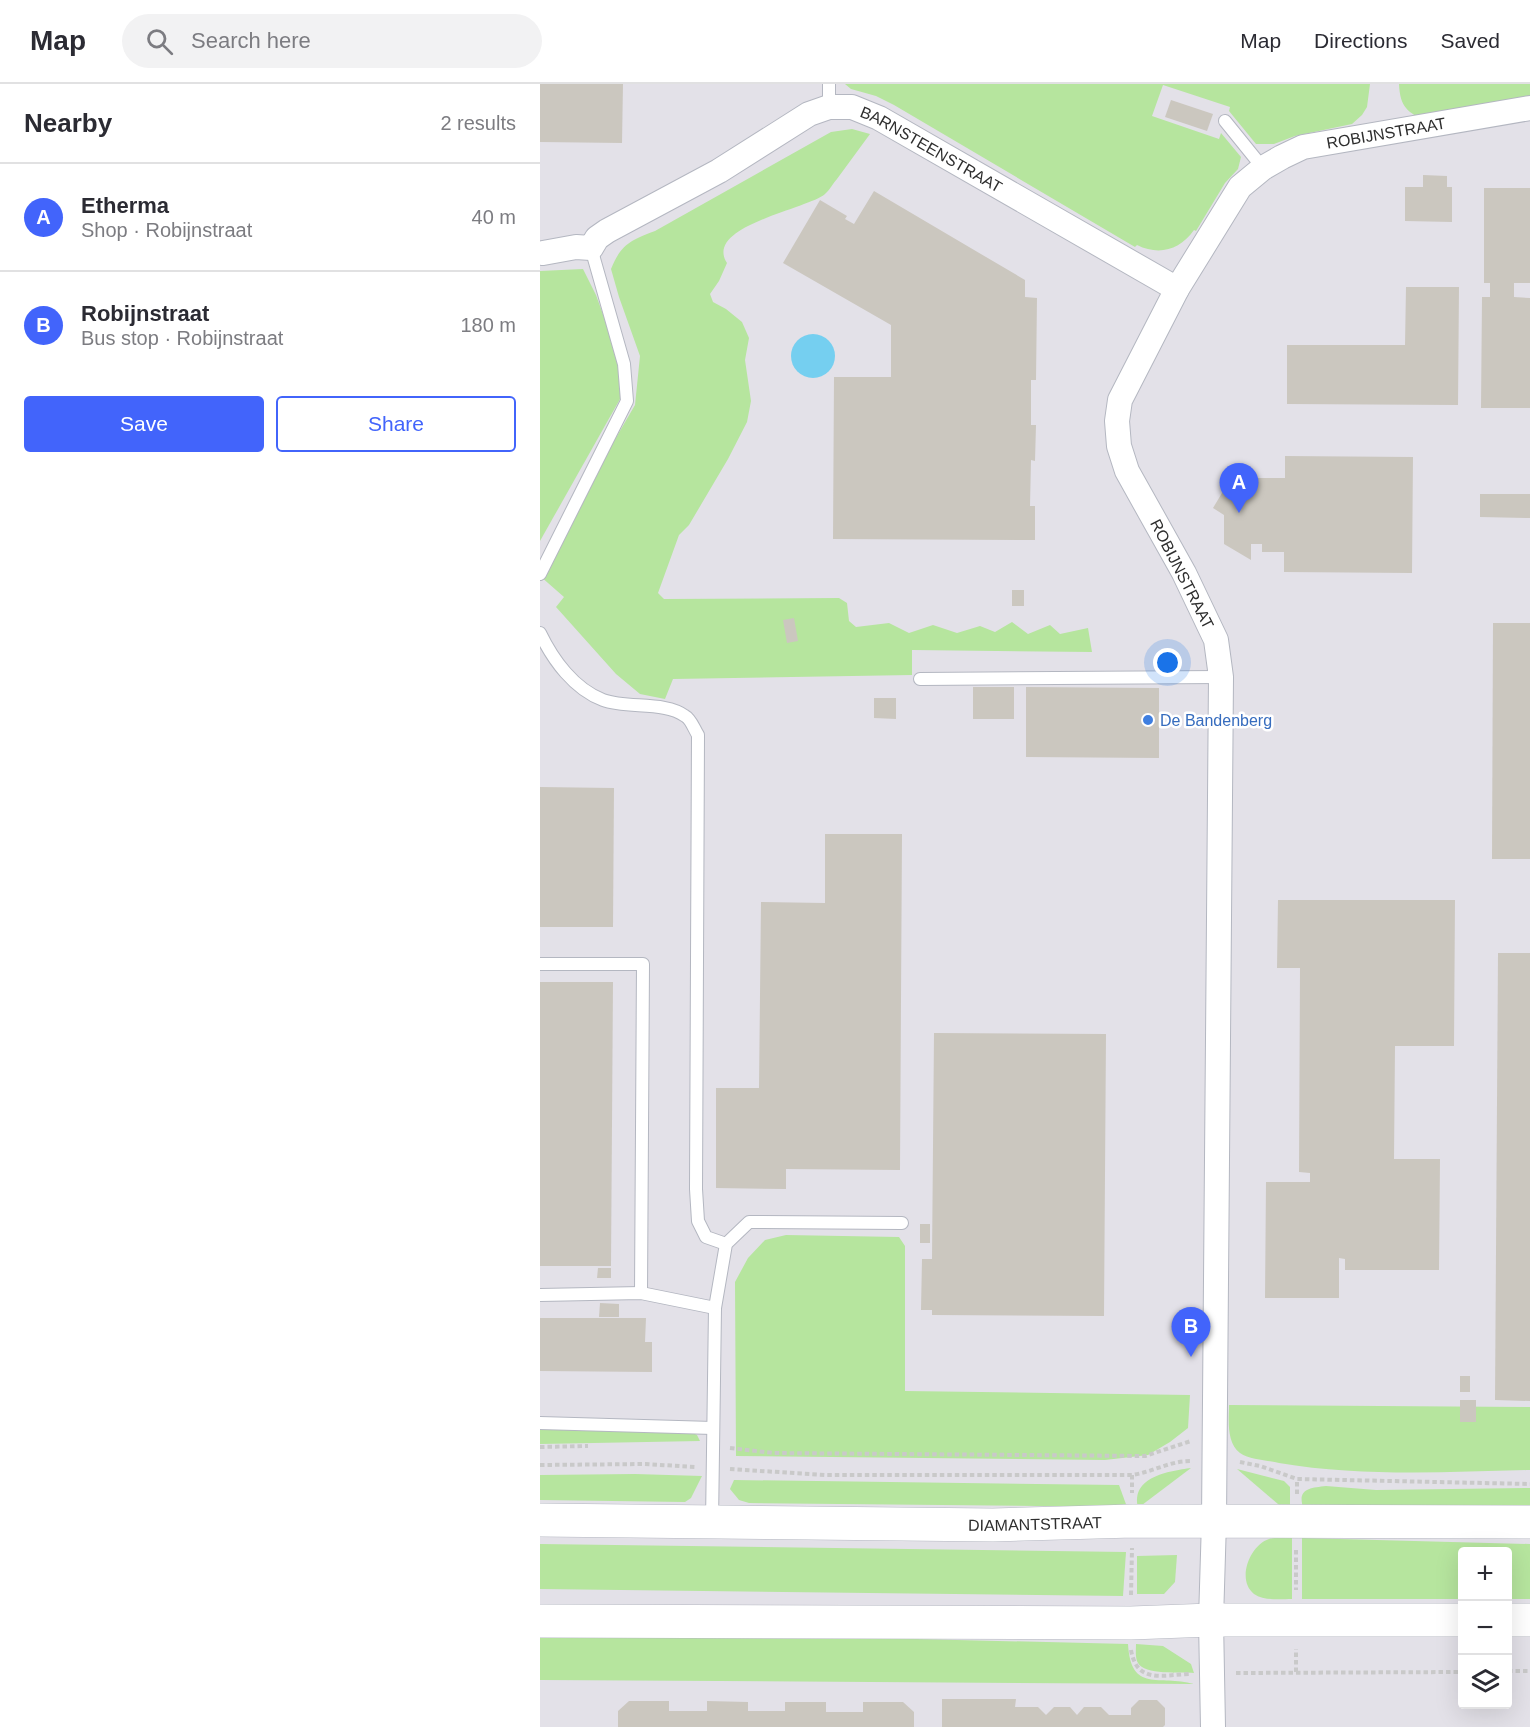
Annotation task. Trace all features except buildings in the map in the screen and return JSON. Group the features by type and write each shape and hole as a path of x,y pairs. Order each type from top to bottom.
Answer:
{"main road":[{"name":"DIAMANTSTRAAT","path":"540,1520 993,1525 1214,1521 1530,1522"},
{"path":"540,1621 1131,1623 1211,1620 1458,1620"},
{"path":"1512,1620 1530,1620"}],"street":[{"name":"BARNSTEENSTRAAT","path":"591,248 597,238 607,231 719,171 809,114 829,95 879,118 1177,289"},
{"name":"ROBIJNSTRAAT","path":"1213,1727 1211,1620 1214,1521 1221,677 1216,640 1184,573 1127,471 1119,446 1117,421 1120,400 1177,289 1240,187 1263,168 1303,147 1530,108"},
{"path":"543,253 576,247 591,248"}],"lane":[{"path":"1226,121 1263,168"},
{"path":"540,574 627,401 624,364 591,248"},
{"path":"540,633 560,666 581,688 603,700 669,709 687,716 698,735 696,1189 698,1221 706,1237 726,1244"},
{"path":"920,679 1221,677"},
{"path":"540,964 643,964 641,1293"},
{"path":"712,1522 715,1308 726,1244 749,1222 902,1223"},
{"path":"540,1295 641,1293 715,1308"},
{"path":"540,1423 713,1428"}],"path":[{"path":"723,1448 773,1453 1145,1456 1193,1440"},
{"path":"540,1447 596,1446"},
{"path":"540,1465 645,1464 825,1475 1132,1475 1144,1473 1171,1462 1235,1461 1260,1466 1297,1479 1530,1484"},
{"path":"1296,1672 1297,1479"},
{"path":"1512,1671 1530,1671"},
{"path":"1213,1674 1458,1672"}],"shaded area":[{"path":"540,84 1530,84 1530,1727 540,1727"}],"green space":[{"path":"845,84 1370,84 1367,107 1352,124 1295,136 1274,144 1256,144 1229,111 1230,107 1163,85 1152,116 1219,139 1221,133 1241,157 1238,169 1225,183 1196,231 1194,230 1176,246 1153,250 1137,245 1135,247 894,105 876,96 851,89"},
{"path":"1399,84 1530,84 1530,97 1427,122 1403,104"},
{"path":"852,129 870,134 827,192 815,200 743,229 730,239 724,250 727,263 710,294 713,302 742,322 749,338 745,360 751,401 747,422 689,525 679,535 658,593 664,599 839,598 847,603 849,621 856,627 889,623 909,633 933,625 957,633 980,626 995,632 1012,622 1028,634 1050,625 1060,634 1088,628 1092,652 912,650 912,675 673,679 665,699 640,694 616,674 556,607 564,597 540,576 543,563 635,405 640,356 611,269 623,248 633,240 655,231 831,132"},
{"path":"583,269 596,295 617,353 624,392 540,541 540,271"},
{"path":"786,1235 899,1237 905,1246 905,1391 1190,1395 1188,1428 1148,1455 1105,1460 736,1456 735,1282 748,1258 765,1240"},
{"path":"1229,1405 1530,1407 1530,1470 1373,1472 1310,1467 1254,1458 1240,1453 1232,1443 1229,1430"},
{"path":"540,1429 687,1430 697,1435 700,1441 540,1444"},
{"path":"1191,1468 1138,1508 1137,1498 1145,1483 1162,1474"},
{"path":"1237,1469 1284,1481 1290,1487 1290,1509 1285,1510"},
{"path":"540,1475 702,1476 691,1498 685,1502 540,1500"},
{"path":"734,1480 1119,1485 1127,1507 749,1503 739,1500 730,1489"},
{"path":"1326,1486 1376,1490 1530,1488 1530,1508 1304,1510 1303,1494 1309,1489"},
{"path":"1292,1538 1292,1599 1267,1599 1254,1594 1246,1580 1251,1555 1256,1548 1269,1539"},
{"path":"1302,1538 1530,1544 1530,1599 1512,1599 1512,1547 1458,1547 1458,1599 1302,1599"},
{"path":"540,1544 1126,1552 1123,1596 540,1589"},
{"path":"1177,1555 1175,1582 1164,1594 1137,1594 1137,1556"},
{"path":"540,1630 1128,1644 1130,1660 1141,1676 1194,1684 540,1680"},
{"path":"1136,1644 1163,1646 1191,1664 1194,1673 1172,1673 1142,1667 1136,1659"}],"water":[{"path":"813,334 829,340 835,356 829,372 813,378 797,372 791,356 797,340"}],"place":[{"name":"Etherma","path":"1239,513"},
{"name":"De Bandenberg","path":"1148,720"},
{"name":"Robijnstraat","path":"1191,1357"}]}
